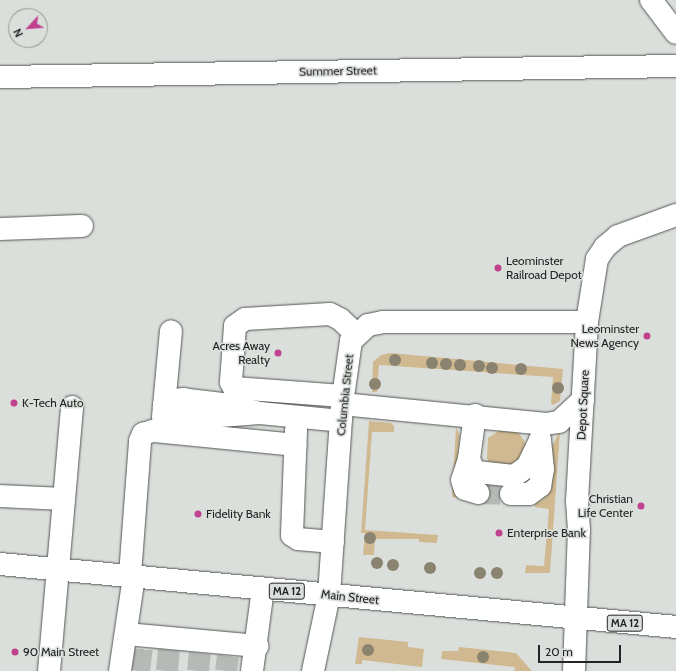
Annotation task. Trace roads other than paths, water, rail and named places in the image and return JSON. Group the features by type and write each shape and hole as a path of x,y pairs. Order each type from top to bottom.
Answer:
{"street":[{"path":"650,0 676,33"},
{"name":"Summer Street","path":"0,77 676,66"},
{"name":"Depot Square","path":"574,671 574,619 579,530 577,501 587,322 597,259 606,247 618,236 676,215"},
{"name":"Depot Square","path":"653,224 676,225"},
{"path":"0,229 82,226"},
{"path":"583,400 559,422 540,431 475,415 342,407 234,388 231,382 235,326 245,319 330,314 340,319 356,334 368,325 383,322 587,322"},
{"path":"161,432 171,331"},
{"name":"Columbia Street","path":"313,671 329,595 342,407 351,341 356,334"},
{"path":"164,406 174,413 207,417 260,413 298,417 342,407"},
{"path":"49,671 72,407"},
{"path":"475,415 469,459 462,480 465,488 478,493"},
{"path":"298,417 295,444 292,535 298,539 333,542"},
{"path":"469,459 473,469 477,472 514,476 527,467 540,431"},
{"path":"511,494 529,494 540,486 543,470 540,431"},
{"path":"120,671 137,638 132,576 140,441 146,432 161,432 295,444"},
{"path":"0,496 64,500"},
{"name":"Main Street","path":"0,564 59,568 574,619 676,627"},
{"path":"137,638 170,644 228,650 254,664 263,589"}],"tunnel":[{"path":"478,493 511,494"},
{"path":"139,671 142,647"},
{"path":"167,671 169,650"},
{"path":"198,671 200,653"},
{"path":"226,671 228,656"}],"place":[{"name":"Leominster Railroad Depot","path":"498,268"},
{"name":"Leominster News Agency","path":"647,336"},
{"name":"Acres Away Realty","path":"278,353"},
{"name":"K-Tech Auto","path":"14,403"},
{"name":"Christian Life Center","path":"641,506"},
{"name":"Fidelity Bank","path":"198,514"},
{"name":"Enterprise Bank","path":"499,533"},
{"name":"90 Main Street","path":"15,652"}]}
